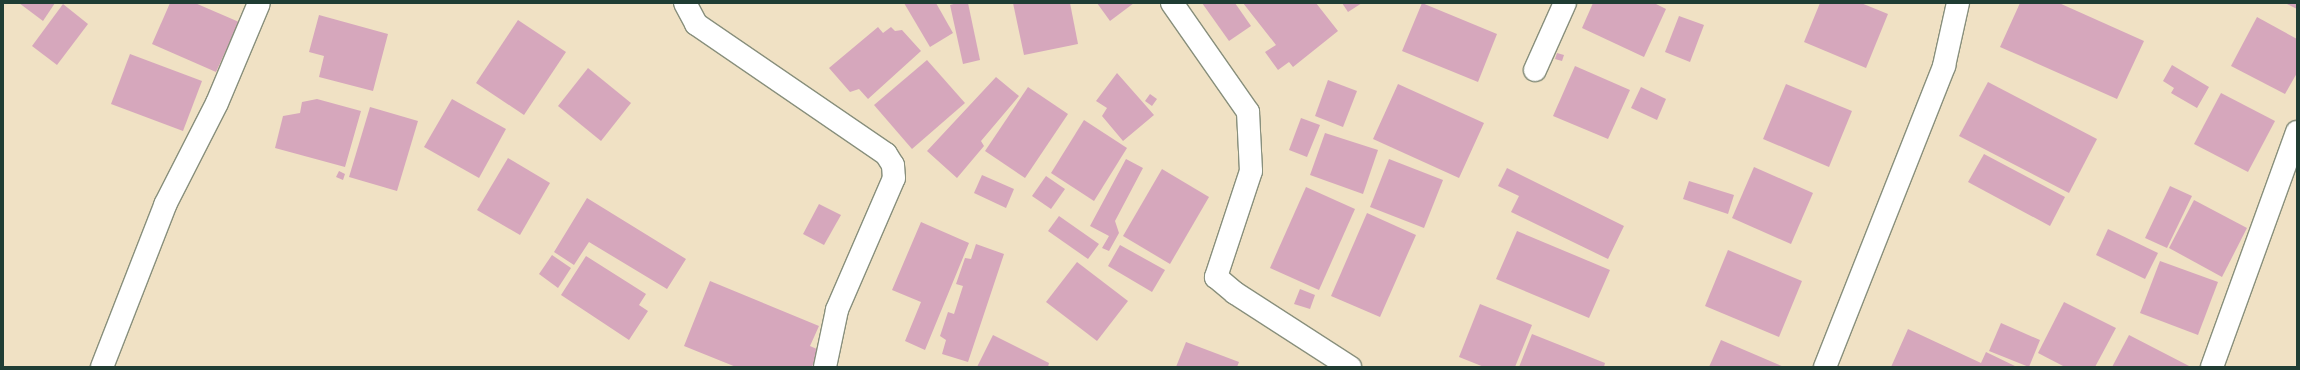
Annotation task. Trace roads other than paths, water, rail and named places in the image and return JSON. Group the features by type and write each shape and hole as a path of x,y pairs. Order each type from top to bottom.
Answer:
{"street":[{"path":"102,367 165,206 217,103 259,3"},
{"path":"685,3 696,24 886,154 893,165 894,178 838,310 825,367"},
{"path":"1172,3 1248,112 1251,171 1216,277 1234,293 1350,367"},
{"path":"1535,70 1565,3"},
{"path":"1825,367 1944,66 1958,3"},
{"path":"2212,367 2297,132"}]}
